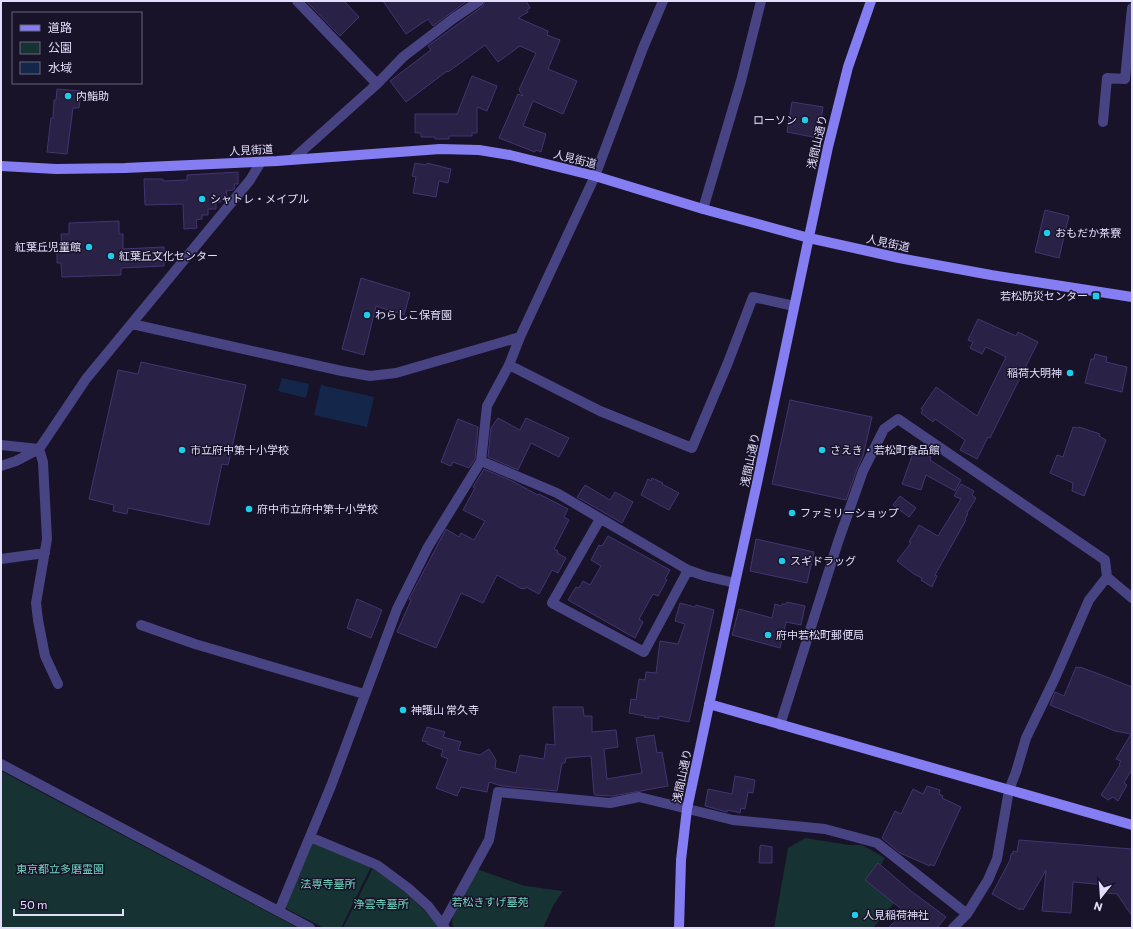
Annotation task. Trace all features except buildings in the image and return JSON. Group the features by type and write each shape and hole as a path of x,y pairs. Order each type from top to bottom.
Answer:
{"main road":[{"name":"浅間山通り","path":"679,928 681,860 687,809 734,583 839,102 860,29 871,1"},
{"name":"人見街道","path":"1,166 56,169 125,168 261,162 440,149 479,150 510,155 595,176 703,209 809,238 899,258 991,275 1132,297"},
{"path":"710,704 1132,825"}],"street":[{"path":"297,1 377,84"},
{"path":"293,159 377,84 403,57 479,1"},
{"path":"279,911 354,726 364,694 397,609 428,547 481,461 487,406 509,365 595,176 643,48 663,1"},
{"path":"703,209 741,81 761,1"},
{"path":"1103,122 1108,78 1125,79 1132,8"},
{"path":"1,466 16,461 39,449 86,379 250,180 261,162"},
{"path":"509,365 600,411 692,448 727,365 753,297 794,306"},
{"path":"132,324 326,368 370,376 396,373 520,338"},
{"path":"780,724 838,542 863,471 884,429 898,419 1105,560 1107,577 1132,598"},
{"path":"1,445 39,449"},
{"path":"39,449 43,462 47,539 36,603 45,656 58,684"},
{"path":"481,461 557,493 688,570 734,583"},
{"path":"600,519 552,603 644,652 688,570"},
{"path":"1,559 45,553"},
{"path":"953,928 967,914 988,880 997,859 1009,790 1026,738 1055,678 1089,600 1107,577"},
{"path":"141,625 195,644 364,694"},
{"path":"1,764 310,928"},
{"path":"310,837 377,865 428,906 444,926 489,840 498,792 610,803 639,797 733,820 825,829 877,843 967,914"}],"green space":[{"name":"東京都立多磨霊園","path":"1,771 298,928 1,928"},
{"path":"805,838 849,845 862,845 885,858 872,879 894,903 873,928 774,928 788,848"},
{"name":"法専寺墓所","path":"311,841 371,867 341,928 324,928 287,909 285,904"},
{"name":"浄雲寺墓所","path":"373,868 406,893 441,928 343,928"},
{"name":"若松きすげ墓苑","path":"477,869 525,886 563,891 553,906 543,928 454,928 452,924 453,915"}],"water":[{"path":"282,378 309,384 306,398 278,391"},
{"path":"321,385 374,397 367,427 314,415"}],"place":[{"name":"内鮨助","path":"68,96"},
{"name":"ローソン","path":"805,120"},
{"name":"シャトレ・メイプル","path":"202,199"},
{"name":"おもだか茶寮","path":"1047,233"},
{"name":"紅葉丘児童館","path":"89,247"},
{"name":"紅葉丘文化センター","path":"111,256"},
{"name":"若松防災センター","path":"1096,296"},
{"name":"わらしこ保育園","path":"367,315"},
{"name":"稲荷大明神","path":"1070,373"},
{"name":"市立府中第十小学校","path":"182,450"},
{"name":"さえき・若松町食品館","path":"822,450"},
{"name":"府中市立府中第十小学校","path":"249,509"},
{"name":"ファミリーショップ","path":"792,513"},
{"name":"スギドラッグ","path":"782,561"},
{"name":"府中若松町郵便局","path":"768,635"},
{"name":"神護山 常久寺","path":"403,710"},
{"name":"人見稲荷神社","path":"855,915"}]}
